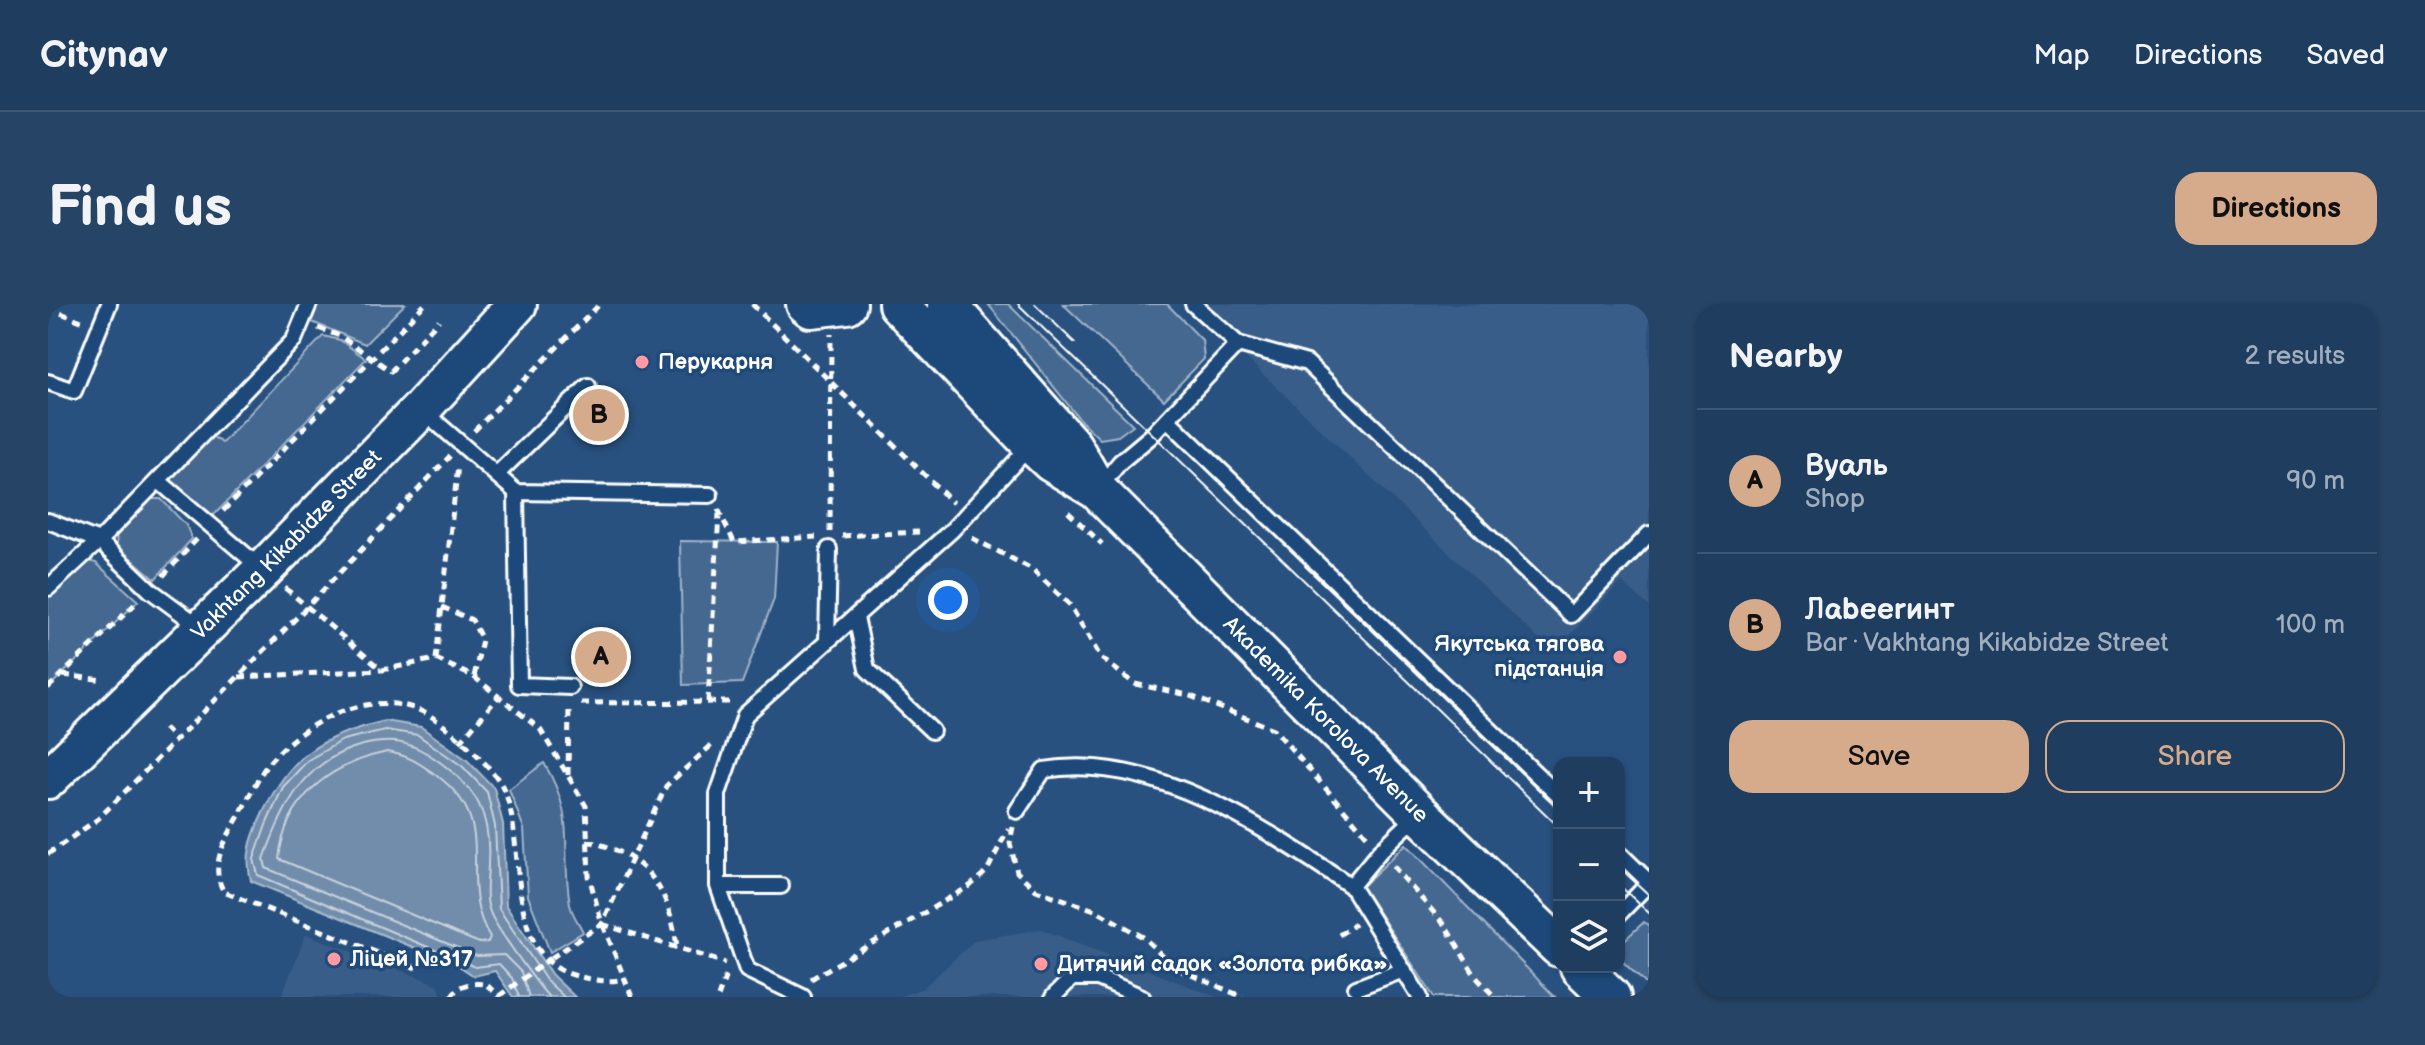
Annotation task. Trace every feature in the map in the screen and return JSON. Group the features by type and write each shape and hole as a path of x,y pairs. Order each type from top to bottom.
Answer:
{"main road":[{"name":"Vakhtang Kikabidze Street","path":"48,779 263,570 421,409 517,304"},
{"name":"Akademika Korolova Avenue","path":"898,304 1032,444 1051,462 1097,490 1420,814 1553,941"},
{"name":"Akademika Korolova Avenue","path":"947,304 1072,446 1097,490"},
{"path":"1586,973 1611,997"}],"lane":[{"path":"48,382 74,391 109,304"},
{"path":"48,588 160,482 294,340 309,304"},
{"path":"1193,304 1238,344 1307,363 1571,615 1649,534"},
{"path":"1097,490 1120,462 1167,419 1238,344"},
{"path":"497,474 588,386"},
{"path":"421,409 516,492 715,496"},
{"path":"1167,419 1553,790"},
{"path":"797,994 747,970 718,886 718,794 745,715 952,530 1032,444"},
{"path":"160,482 263,570"},
{"path":"516,492 519,685 570,687"},
{"path":"48,521 99,541 150,590 203,629"},
{"path":"827,642 829,543"},
{"path":"856,617 867,669 932,731"},
{"path":"1017,811 1044,770 1078,764 1156,779 1267,829 1351,886 1420,997"},
{"path":"1351,886 1380,851 1420,814"},
{"path":"1625,859 1649,883 1625,908"},
{"path":"718,886 781,886"},
{"path":"1356,988 1404,970"},
{"path":"1053,997 1072,978 1098,978 1142,997"}],"path":[{"path":"48,688 150,590 208,526 425,304"},
{"path":"48,854 98,819 600,304"},
{"path":"752,304 966,516"},
{"path":"828,305 832,382 829,543"},
{"path":"48,308 99,328"},
{"path":"301,322 340,336 391,371 439,320"},
{"path":"436,659 460,445"},
{"path":"715,496 734,542 829,543 952,530 1032,569 1070,605 1101,658 1135,684 1188,695 1274,729 1444,924 1476,977 1495,997"},
{"path":"708,702 715,496"},
{"path":"263,570 382,670"},
{"path":"442,607 472,620 482,640 474,677"},
{"path":"239,677 382,670 436,659 474,677 540,729 586,806 589,876 602,924 632,997"},
{"path":"62,675 117,681"},
{"path":"568,776 570,687"},
{"path":"460,742 499,696"},
{"path":"553,703 759,702"},
{"path":"508,703 523,703"},
{"path":"416,968 224,892 216,878 219,855 271,759 294,736 333,713 372,705 409,708 432,717 492,771 504,790 518,846 521,909 546,960 563,973 607,983 624,979"},
{"path":"451,997 455,990 469,983 486,984 499,996 602,924 666,786 745,715"},
{"path":"164,728 176,740"},
{"path":"797,994 970,886 987,871 1017,811"},
{"path":"1017,811 1010,843 1017,872 1036,890 1095,910 1143,937 1175,968 1243,997"},
{"path":"587,841 610,846 633,857 659,884 673,916 677,947"},
{"path":"602,924 730,964 718,997"}],"shaded area":[{"path":"313,304 405,304 365,344 307,320"},
{"path":"988,304 1008,304 1133,425 1118,436 1100,439 1082,422"},
{"path":"1063,304 1167,304 1202,340 1204,359 1164,400"},
{"path":"1190,304 1649,304 1649,606 1621,582 1553,653"},
{"path":"323,336 340,340 366,359 210,519 169,482 209,434 222,443"},
{"path":"150,499 161,499 186,525 192,539 155,579 117,546 116,532"},
{"path":"680,541 777,542 774,599 742,683 683,685"},
{"path":"80,559 96,563 138,601 51,685 48,684 48,588"},
{"path":"544,763 565,818 570,904 583,932 550,952 528,896 524,829 509,789"},
{"path":"1406,844 1555,997 1434,997 1362,887"},
{"path":"1644,922 1649,926 1649,987 1625,964 1625,939"},
{"name":"Дитячий садок «Золота рибка»","path":"1041,929 1217,997 898,997 923,988 975,940"},
{"name":"Ліцей №317","path":"306,934 439,985 442,997 281,997"}],"water":[{"path":"385,721 421,727 467,760 494,788 503,824 506,906 552,975 575,997 513,997 495,971 474,976 459,966 251,881 248,864 251,841 283,778 309,752 325,742"}],"tram line":[{"path":"1018,304 1553,821"},
{"path":"1035,304 1075,343"},
{"path":"1305,566 1553,803"},
{"path":"1625,873 1649,895"},
{"path":"1625,891 1649,913"}],"place":[{"name":"Перукарня","path":"642,362"},
{"name":"Лаbeerинт","path":"599,415"},
{"name":"Вуаль","path":"601,657"},
{"name":"Якутська тягова підстанція","path":"1620,657"},
{"name":"Ліцей №317","path":"334,959"},
{"name":"Дитячий садок «Золота рибка»","path":"1041,964"}]}
